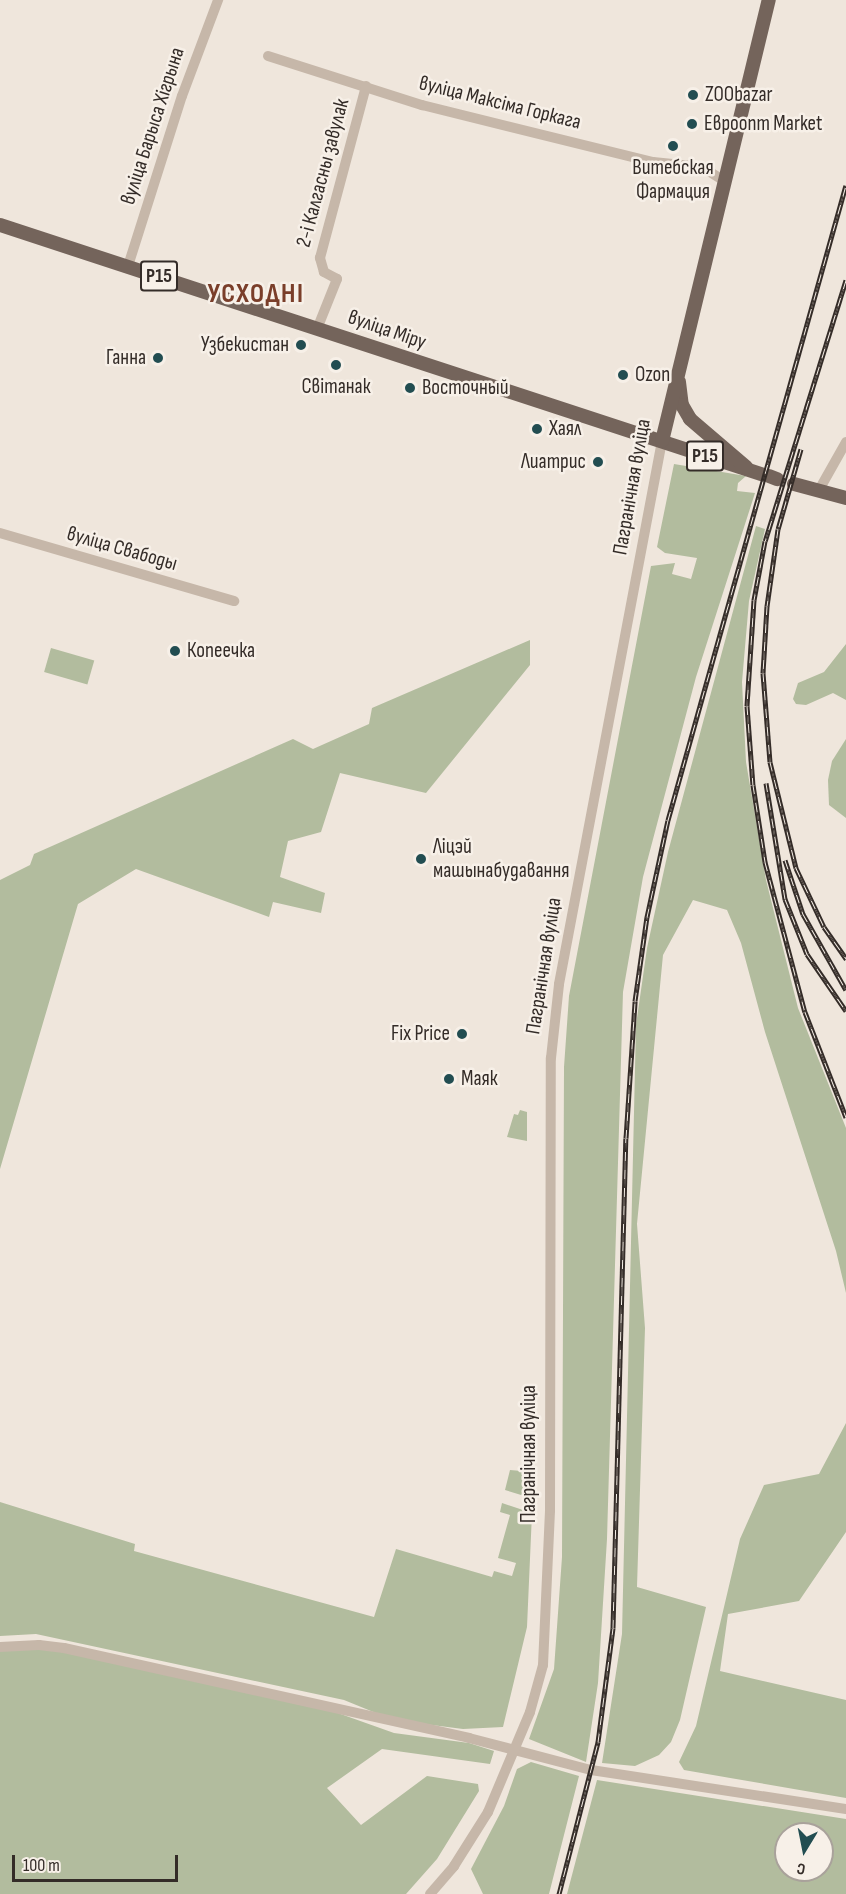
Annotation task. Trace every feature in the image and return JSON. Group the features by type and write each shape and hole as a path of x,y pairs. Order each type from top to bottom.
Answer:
{"main road":[{"name":"Пагранічная вуліца","path":"662,441 723,180 769,0"},
{"name":"вуліца Міру","path":"0,225 764,475 690,419 682,405 679,371"},
{"path":"794,484 846,498"}],"street":[{"name":"вуліца Барыса Хігрына","path":"128,266 182,96 218,0"},
{"name":"вуліца Максіма Горкага","path":"268,56 422,105 653,162 702,167 723,180"},
{"name":"2-і Калгасны завулак","path":"317,329 337,279 324,272 320,258 366,86"},
{"name":"Пагранічная вуліца","path":"430,1894 454,1866 488,1812 515,1749 543,1665 546,1627 552,1047 559,984 662,441"},
{"path":"819,490 846,442"},
{"name":"вуліца Свабоды","path":"0,533 234,602"},
{"path":"0,1647 39,1645 64,1648 515,1749 591,1770 846,1809"}],"green space":[{"path":"674,464 746,476 738,483 737,491 755,493 696,677 643,877 623,992 607,1539 598,1683 586,1762 529,1739 554,1669 562,1557 564,1067 569,996 651,566 675,563 672,574 691,579 697,558 665,553 657,547"},
{"path":"756,526 765,529 749,601 742,682 746,762 766,880 798,1008 846,1128 846,1293 836,1251 765,1032 741,943 727,910 693,900 663,955 637,1224 645,1328 637,1587 706,1607 680,1720 671,1742 659,1755 635,1766 602,1763 622,1634 636,1025 647,948 668,852"},
{"path":"530,640 530,665 426,793 340,773 321,832 288,841 280,877 325,893 321,913 273,902 269,917 136,869 78,904 0,1169 0,880 30,865 34,854 293,739 313,749 369,724 372,708"},
{"path":"846,644 846,700 833,693 806,705 796,704 793,699 798,683 824,672"},
{"path":"51,648 94,660 87,684 44,672"},
{"path":"846,739 846,818 829,805 828,780 832,761"},
{"path":"520,1110 527,1112 527,1141 507,1137 514,1114 518,1115"},
{"path":"846,1423 846,1532 799,1601 728,1614 720,1671 846,1700 846,1798 684,1770 679,1762 696,1726 740,1539 764,1485 819,1474"},
{"path":"510,1470 533,1472 531,1498 505,1490"},
{"path":"0,1502 135,1544 134,1551 374,1617 396,1549 492,1577 494,1571 512,1576 516,1563 498,1558 510,1515 500,1512 502,1503 532,1513 527,1627 503,1727 463,1729 393,1720 344,1700 36,1634 0,1636"},
{"path":"35,1645 335,1712 394,1733 469,1743 494,1751 490,1764 382,1749 327,1788 361,1825 427,1776 478,1784 479,1791 437,1859 406,1894 0,1894 0,1647"},
{"path":"531,1762 579,1776 549,1894 483,1894 471,1869 504,1806 517,1769"},
{"path":"597,1780 846,1819 846,1894 567,1894"}],"railway":[{"path":"559,1894 598,1742 613,1628 626,1138 635,1001 647,917 668,820 846,185"},
{"path":"846,280 765,541 754,600 747,706 753,785 765,862 805,1012 846,1117"},
{"path":"801,449 778,529 767,606 763,673 770,762 796,868 824,927 846,959"},
{"path":"766,783 785,899 807,954 846,1011"},
{"path":"785,860 803,914 846,990"}],"place":[{"name":"ZOObazar","path":"693,95"},
{"name":"Евроопт Market","path":"692,124"},
{"name":"Витебская Фармация","path":"673,146"},
{"name":"Узбекистан","path":"301,345"},
{"name":"Ганна","path":"158,358"},
{"name":"Світанак","path":"336,365"},
{"name":"Ozon","path":"623,375"},
{"name":"Восточный","path":"410,388"},
{"name":"Хаял","path":"537,429"},
{"name":"Лиатрис","path":"598,462"},
{"name":"Копеечка","path":"175,651"},
{"name":"Ліцэй машынабудавання","path":"421,859"},
{"name":"Fix Price","path":"462,1034"},
{"name":"Маяк","path":"449,1079"}],"district":[{"name":"УСХОДНІ","path":"256,295"}]}
